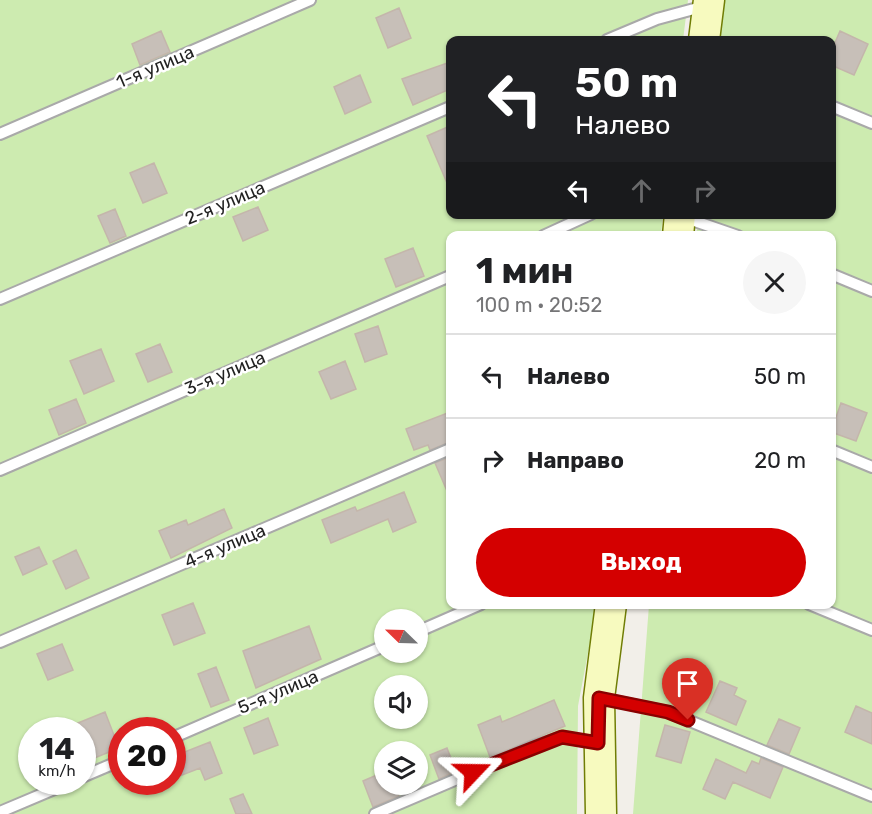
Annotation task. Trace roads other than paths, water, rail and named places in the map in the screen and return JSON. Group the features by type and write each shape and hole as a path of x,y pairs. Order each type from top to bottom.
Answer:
{"street":[{"path":"705,36 709,3"},
{"path":"601,814 599,698 610,609"}],"lane":[{"name":"1-я улица","path":"0,134 310,0"},
{"path":"617,36 657,19 709,3"},
{"path":"836,108 872,123"},
{"name":"2-я улица","path":"0,299 446,109"},
{"path":"554,231 580,219"},
{"path":"679,222 717,231"},
{"path":"836,276 872,291"},
{"name":"3-я улица","path":"0,470 446,278"},
{"name":"4-я улица","path":"0,642 446,451"},
{"path":"836,452 872,467"},
{"path":"428,627 470,609"},
{"path":"820,609 872,630"},
{"name":"5-я улица","path":"186,732 374,650"},
{"path":"599,698 668,712 872,796"},
{"path":"375,814 532,747 562,737 598,743"},
{"path":"0,812 40,795"}]}
